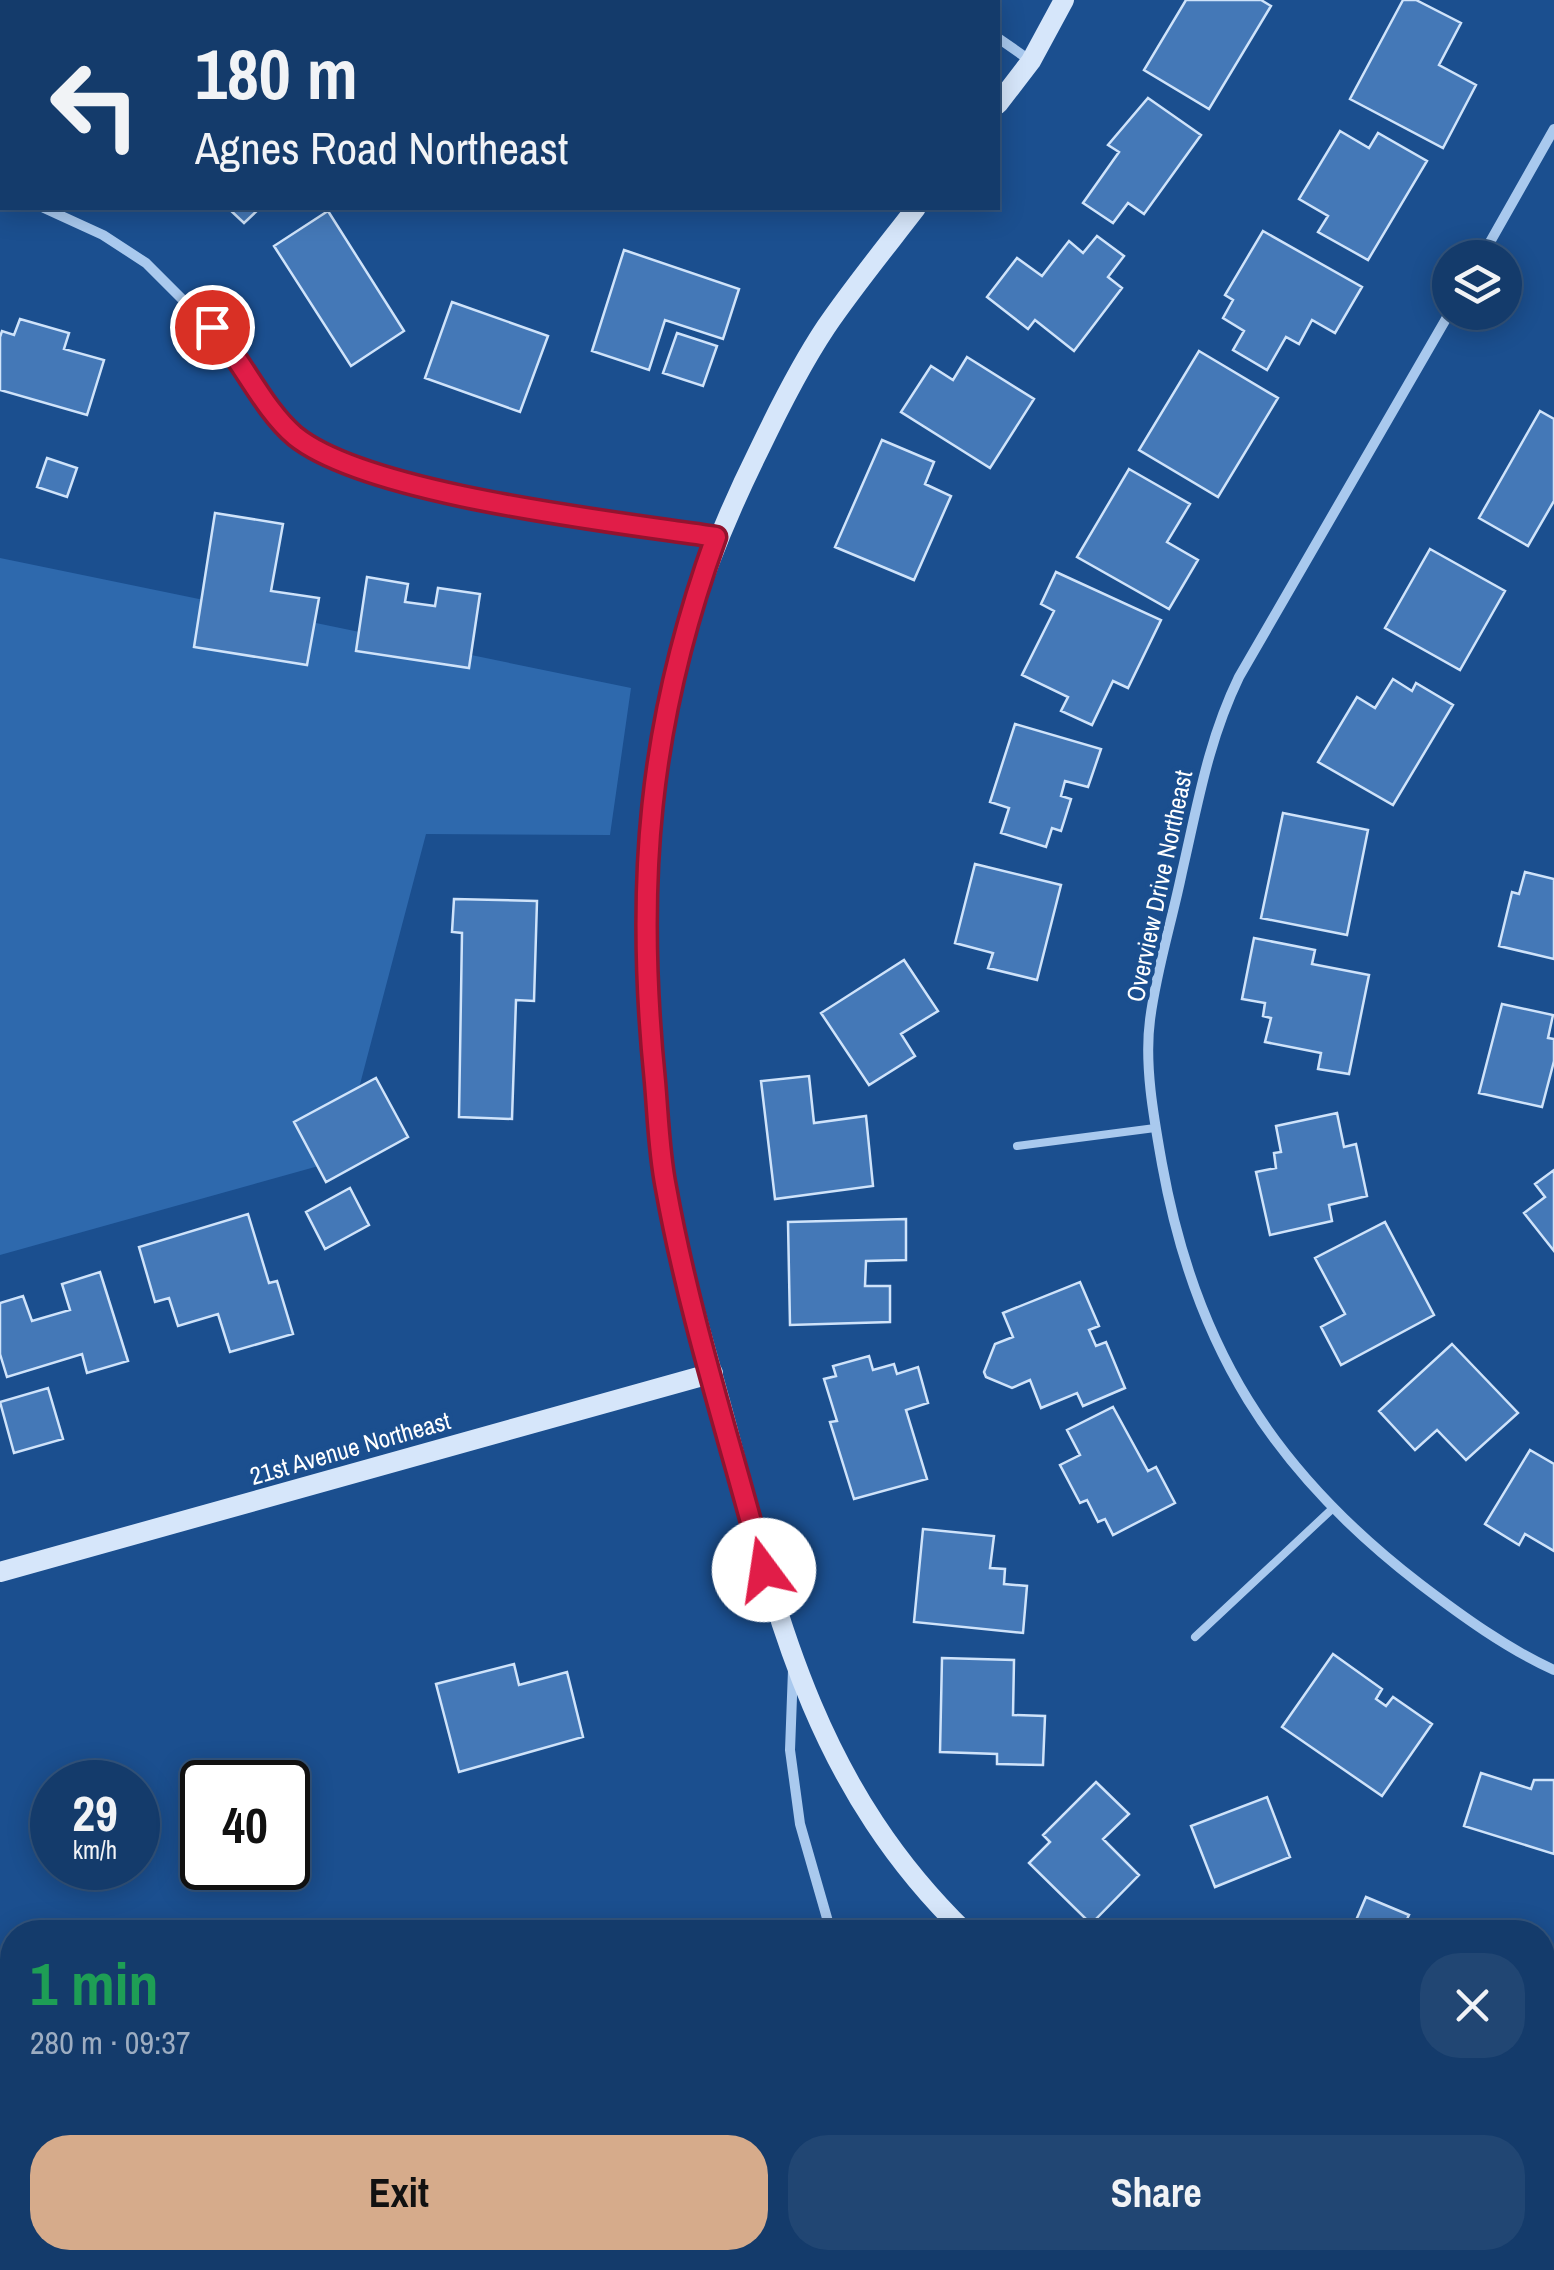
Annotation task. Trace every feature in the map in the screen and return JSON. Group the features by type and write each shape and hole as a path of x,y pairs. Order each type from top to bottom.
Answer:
{"street":[{"path":"1000,101 1031,61 1064,0"},
{"path":"1000,39 1031,61"},
{"path":"1491,240 1554,130"},
{"path":"49,210 103,234 146,263 237,354 294,435 335,459 512,505 716,537"},
{"path":"914,210 825,328 716,537 667,696 653,771 647,829 645,958 665,1186 764,1570 826,1743 891,1849 954,1920"},
{"name":"Overview Drive Northeast","path":"1440,330 1214,729 1149,1022 1156,1128 1180,1251 1223,1358 1278,1444 1332,1510 1446,1603 1527,1657 1554,1670"},
{"name":"21st Avenue Northeast","path":"0,1572 713,1373"},
{"path":"794,1654 790,1750 797,1805 829,1920"}],"lane":[{"path":"1017,1146 1156,1128"},
{"path":"1195,1638 1332,1510"}],"shaded area":[{"path":"0,558 631,688 610,835 426,834 340,1160 0,1255"}],"building":[{"path":"1186,0 1261,0 1271,6 1209,109 1144,70"},
{"path":"1403,0 1416,0 1461,23 1439,65 1476,85 1443,148 1350,99"},
{"path":"1148,98 1201,135 1144,214 1128,203 1113,223 1083,203 1119,152 1108,145"},
{"path":"1340,131 1369,148 1378,133 1427,161 1368,260 1318,232 1328,216 1299,199"},
{"path":"230,210 258,210 244,223"},
{"path":"328,211 404,331 351,366 274,246"},
{"path":"1263,231 1362,287 1335,333 1312,320 1299,344 1286,337 1267,370 1233,350 1244,331 1223,318 1233,300 1225,295"},
{"path":"1097,236 1124,256 1108,277 1122,288 1074,351 1035,320 1028,329 987,297 1017,258 1042,276 1069,241 1083,253"},
{"path":"624,250 739,289 723,339 665,320 649,370 592,351"},
{"path":"452,302 548,336 520,412 425,378"},
{"path":"20,319 69,333 64,349 104,360 87,415 0,390 0,337 2,331 14,335"},
{"path":"677,333 717,346 703,386 663,373"},
{"path":"1199,351 1278,398 1218,497 1139,450"},
{"path":"967,357 1034,399 990,468 901,412 931,366 953,380"},
{"path":"1540,411 1554,419 1554,501 1528,546 1479,518"},
{"path":"882,440 934,462 925,484 951,496 914,580 835,547"},
{"path":"47,458 77,468 67,497 37,487"},
{"path":"1129,469 1190,504 1167,542 1198,560 1169,609 1077,557"},
{"path":"215,513 283,524 271,591 319,598 307,665 194,647"},
{"path":"1430,549 1505,591 1460,670 1385,628"},
{"path":"1056,572 1161,620 1128,688 1113,681 1092,725 1061,711 1068,697 1022,675 1054,611 1041,604"},
{"path":"367,577 408,584 405,602 435,606 438,588 480,594 469,668 356,651"},
{"path":"1393,679 1412,691 1416,683 1453,705 1393,805 1318,762 1357,697 1375,708"},
{"path":"1015,724 1101,749 1088,787 1065,781 1061,796 1071,799 1061,831 1052,828 1046,847 1001,833 1009,808 990,802"},
{"path":"1283,813 1368,830 1347,935 1261,918"},
{"path":"975,864 1061,885 1037,980 988,968 993,953 955,943"},
{"path":"1525,872 1554,879 1554,959 1499,946 1512,892 1519,894"},
{"path":"454,899 537,901 534,1001 516,1000 512,1119 459,1117 462,933 452,932"},
{"path":"1254,938 1315,950 1312,964 1369,975 1349,1074 1318,1069 1321,1053 1265,1042 1271,1018 1263,1016 1265,1003 1242,999"},
{"path":"904,960 938,1011 901,1034 915,1056 869,1085 821,1013"},
{"path":"1502,1004 1553,1015 1548,1038 1554,1039 1554,1061 1542,1107 1479,1093"},
{"path":"809,1076 814,1123 866,1116 873,1186 775,1199 761,1081"},
{"path":"376,1078 408,1137 326,1182 294,1122"},
{"path":"1337,1113 1344,1147 1356,1144 1367,1196 1329,1205 1332,1221 1270,1235 1256,1172 1276,1168 1274,1153 1281,1152 1276,1126"},
{"path":"1554,1170 1554,1251 1524,1213 1545,1197 1535,1184"},
{"path":"350,1188 369,1225 325,1249 306,1212"},
{"path":"248,1214 269,1283 277,1281 293,1334 230,1352 218,1314 178,1326 169,1298 155,1302 139,1247"},
{"path":"906,1219 906,1260 866,1261 865,1286 890,1286 890,1322 790,1325 788,1222"},
{"path":"1385,1222 1434,1315 1341,1365 1321,1327 1345,1314 1315,1258"},
{"path":"100,1272 128,1361 87,1373 82,1354 7,1377 0,1354 0,1303 23,1296 32,1321 70,1310 62,1284"},
{"path":"1080,1282 1099,1326 1089,1330 1096,1346 1106,1342 1125,1388 1083,1406 1077,1393 1041,1408 1030,1380 1012,1388 986,1377 984,1372 995,1344 1013,1337 1003,1313"},
{"path":"1452,1344 1518,1413 1466,1460 1437,1430 1415,1450 1379,1411"},
{"path":"869,1356 873,1370 894,1364 897,1374 918,1367 928,1403 906,1410 927,1479 854,1499 830,1422 837,1421 824,1379 836,1376 833,1366"},
{"path":"48,1388 63,1439 14,1453 0,1402"},
{"path":"1113,1407 1148,1471 1156,1467 1175,1503 1113,1535 1105,1519 1098,1522 1087,1500 1080,1503 1060,1465 1080,1455 1067,1430"},
{"path":"1530,1450 1554,1464 1554,1551 1525,1534 1519,1545 1485,1524"},
{"path":"923,1529 994,1536 990,1568 1005,1569 1004,1584 1027,1586 1023,1633 914,1622"},
{"path":"1333,1654 1382,1689 1376,1699 1386,1706 1393,1697 1432,1724 1382,1796 1282,1727"},
{"path":"942,1658 1014,1660 1013,1715 1045,1716 1043,1765 997,1764 997,1754 940,1752"},
{"path":"514,1664 519,1685 567,1672 583,1737 459,1772 436,1684"},
{"path":"1481,1773 1531,1789 1534,1780 1554,1780 1554,1854 1464,1826"},
{"path":"1096,1782 1129,1814 1103,1839 1139,1875 1095,1920 1087,1920 1029,1863 1050,1842 1043,1835"},
{"path":"1267,1797 1290,1857 1215,1887 1191,1826"},
{"path":"1366,1897 1409,1915 1407,1920 1356,1920"}],"route":[{"path":"212,327 237,354 294,435 335,459 400,479 512,505 716,537 693,599 667,696 653,771 647,829 645,958 665,1186 764,1570"}]}
